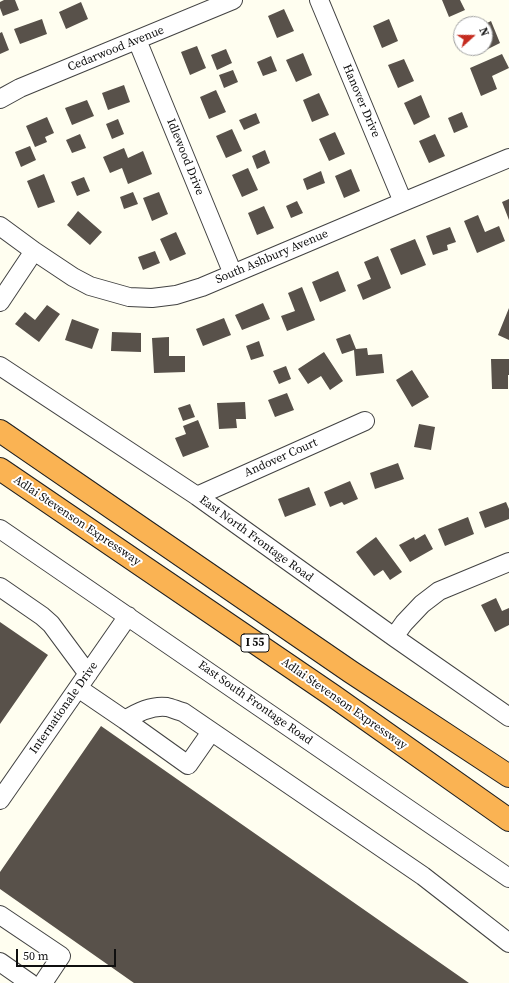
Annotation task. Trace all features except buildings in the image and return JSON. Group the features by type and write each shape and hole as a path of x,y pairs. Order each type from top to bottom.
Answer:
{"highway":[{"name":"I 55","path":"0,431 351,672 509,776"},
{"name":"Adlai Stevenson Expressway","path":"0,469 332,695 509,820"}],"street":[{"name":"Cedarwood Avenue","path":"0,99 20,88 233,0"},
{"name":"Hanover Drive","path":"319,0 403,202"},
{"name":"Idlewood Drive","path":"137,40 233,274"},
{"name":"South Ashbury Avenue","path":"34,251 73,277 90,286 129,297 152,298 176,295 202,287 509,158"},
{"path":"0,226 34,251 0,302"},
{"name":"East North Frontage Road","path":"0,366 197,496 509,717"},
{"name":"Andover Court","path":"197,496 365,420"},
{"name":"East South Frontage Road","path":"0,529 509,878"},
{"path":"394,637 404,623 422,604 439,591 509,562"},
{"path":"0,587 51,624 83,681 125,720 188,765 211,732"},
{"name":"Internationale Drive","path":"0,800 128,616"},
{"path":"125,720 138,712 154,708 167,707 183,712 423,876 509,943"},
{"path":"0,915 61,956 43,983"},
{"path":"0,962 30,983"}]}
